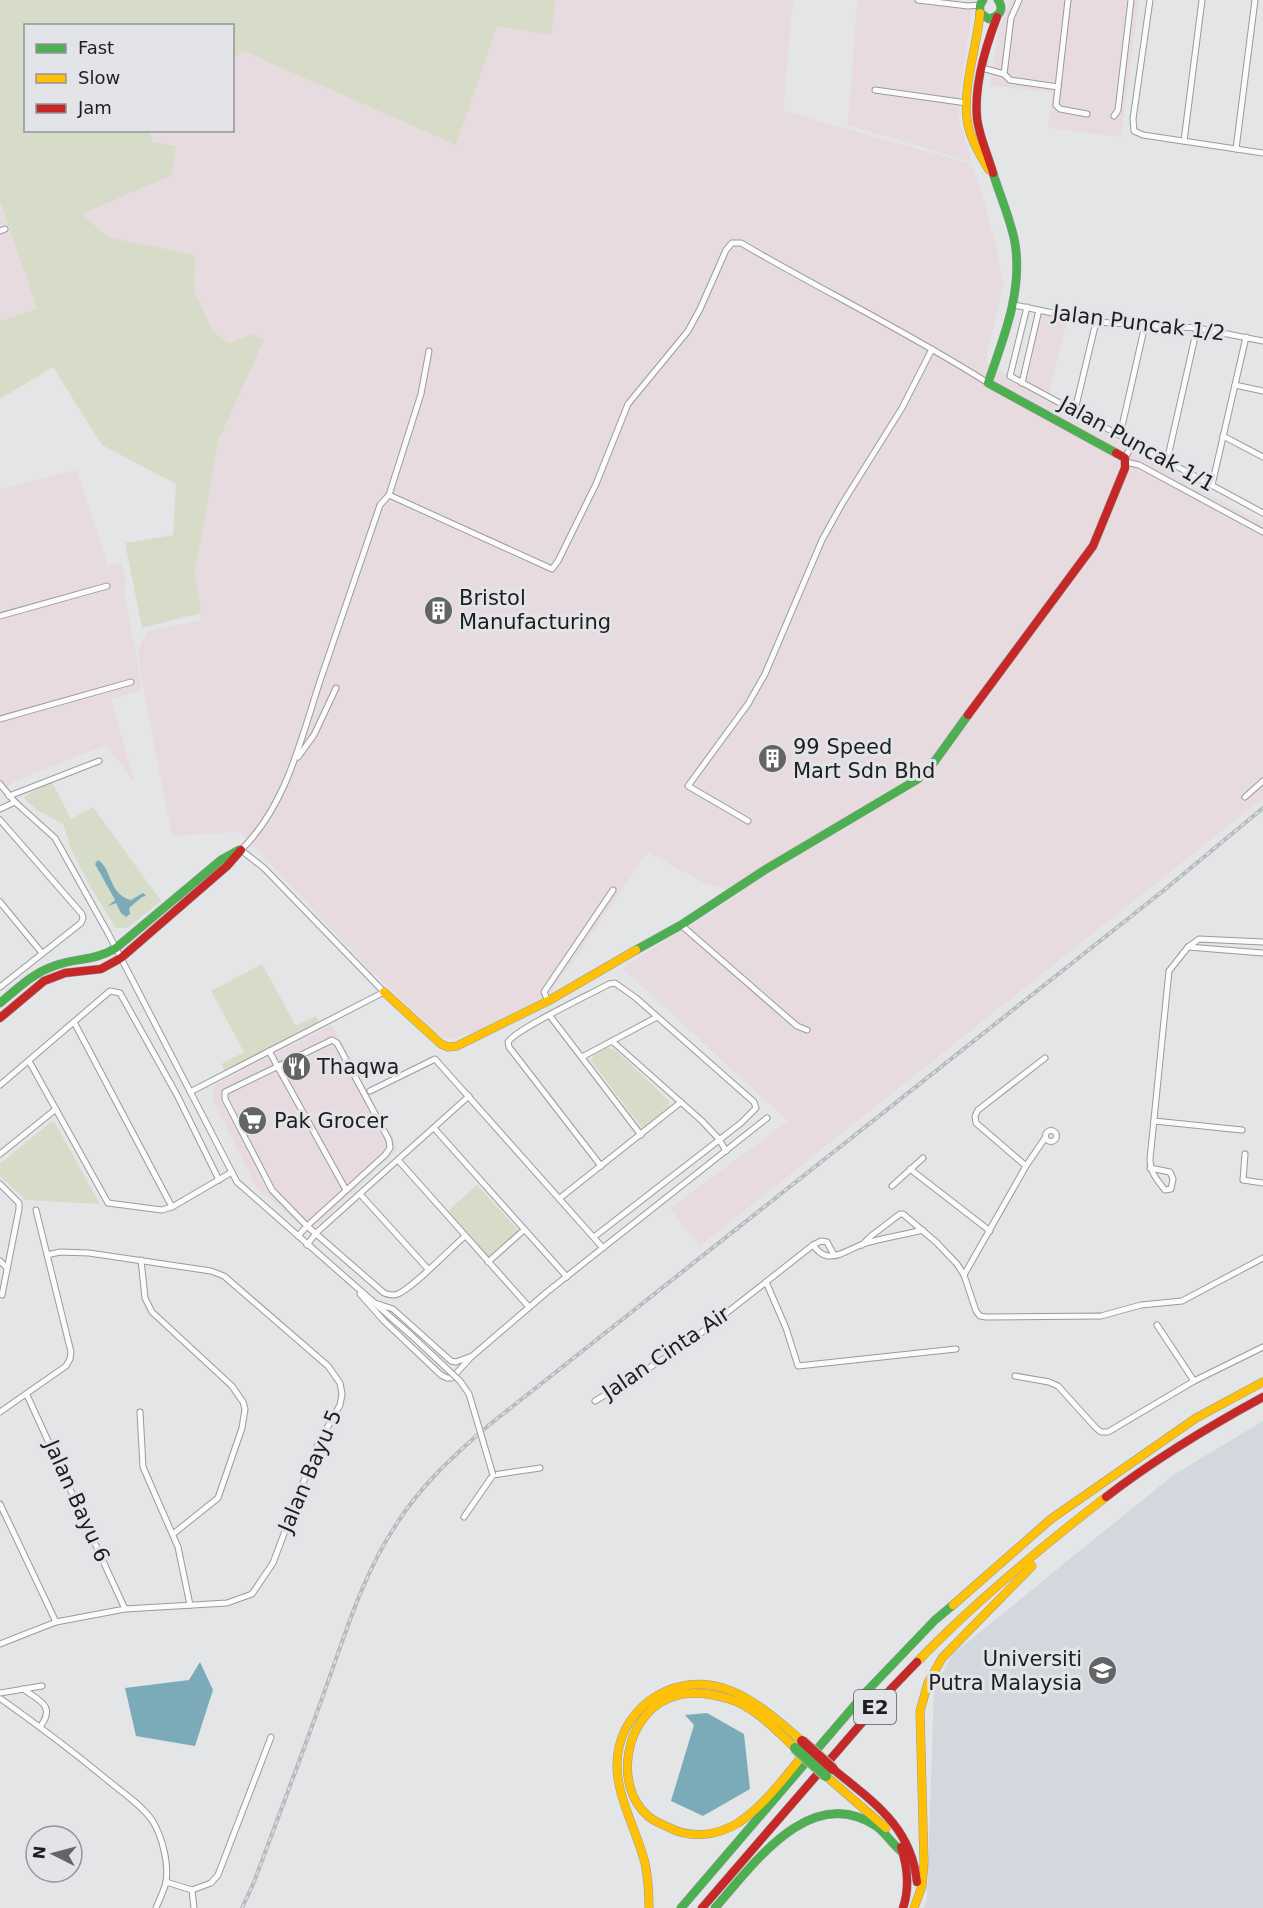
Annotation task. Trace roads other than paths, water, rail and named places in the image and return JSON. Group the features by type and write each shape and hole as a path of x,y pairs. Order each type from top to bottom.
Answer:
{"main road":[{"path":"967,103 974,100 990,35 1001,11 1000,1"},
{"path":"981,6 989,19 997,17"},
{"path":"981,6 967,103 968,122 981,158 992,174"},
{"path":"384,992 441,1044 448,1047 457,1046 548,1001 681,925 763,871 918,779 932,765 1093,546 1118,488 1126,460 988,383 1014,305 1018,262 1015,242 977,121 976,112 982,69"},
{"path":"1,1015 44,981 66,973 101,969 227,866 240,850"},
{"path":"0,1003 39,972 62,963 93,960 118,953"},
{"name":"E2","path":"681,1908 867,1691 935,1620 1051,1519 1196,1418 1263,1382"},
{"name":"E2","path":"702,1908 891,1689 940,1638 1069,1526 1128,1480 1200,1432 1263,1397"},
{"path":"914,1908 922,1886 924,1863 920,1711 924,1689 942,1658 1046,1553 1069,1526"},
{"path":"649,1908 650,1884 647,1870 622,1795 617,1762 624,1730 633,1715 644,1703 663,1691 683,1685 697,1684 722,1687 742,1694 757,1704 798,1745"},
{"path":"867,1691 854,1698 756,1807 748,1815 725,1829 696,1835 672,1830 662,1825 652,1818 636,1800 627,1774 628,1747 631,1736 643,1717 661,1702 686,1693 715,1694 738,1703 798,1745 830,1772 891,1820 911,1847 917,1875 914,1908"},
{"path":"830,1772 886,1827 899,1843 906,1863 909,1885 903,1908"},
{"path":"715,1908 785,1834 811,1818 834,1814 858,1818 876,1827 902,1852"}],"street":[{"path":"918,0 981,6"},
{"path":"1004,74 1011,18 1019,0"},
{"path":"1068,0 1056,105 1060,109 1087,114"},
{"path":"1114,116 1118,110 1131,0"},
{"path":"1150,0 1133,119 1134,131 1143,135 1263,153"},
{"path":"1184,141 1202,0"},
{"path":"1236,149 1255,0"},
{"path":"982,69 995,73"},
{"path":"982,69 1004,74 1010,80 1058,87"},
{"path":"875,90 967,103"},
{"path":"389,495 552,569 596,484 628,404 688,331 726,250 732,243 741,243 932,349 988,383"},
{"name":"Jalan Puncak 1/2","path":"1014,305 1096,322 1197,328 1263,341"},
{"name":"Jalan Puncak 1/1","path":"1027,307 1010,376 1263,513"},
{"path":"1022,383 1039,310"},
{"path":"1075,410 1096,322"},
{"path":"1120,435 1145,325"},
{"path":"1167,461 1197,328"},
{"path":"1212,485 1246,337"},
{"path":"748,821 688,786 748,704 765,674 822,540 902,408 932,349"},
{"path":"190,1092 384,992 264,868 240,850 253,837 269,814 296,758 380,505 389,495 421,394 429,351"},
{"path":"1235,385 1263,392"},
{"path":"1223,436 1263,457"},
{"path":"1133,443 1126,460 1263,532"},
{"path":"0,616 107,586"},
{"path":"0,719 131,682"},
{"path":"296,758 314,735 336,688"},
{"path":"9,796 99,761"},
{"path":"1245,796 1263,781"},
{"path":"0,784 15,802 56,838 237,1182 460,1381 469,1394 493,1474"},
{"path":"0,808 15,802"},
{"path":"0,820 82,914 83,918 81,923 0,987"},
{"path":"548,1001 544,992 613,890"},
{"path":"0,902 42,953"},
{"path":"681,925 797,1026 807,1030"},
{"path":"1212,938 1212,949"},
{"path":"1150,1168 1170,1172 1173,1179 1171,1189 1165,1190 1150,1168 1169,971 1188,947 1199,939 1263,942"},
{"path":"1188,947 1263,953"},
{"path":"594,1237 754,1112 756,1108 754,1102 657,1017 619,985 609,984 518,1033 508,1042 509,1047 601,1166"},
{"path":"0,1085 110,991 120,993 177,1095 219,1180"},
{"path":"550,1016 641,1135"},
{"path":"582,1057 657,1017"},
{"path":"74,1022 172,1207"},
{"path":"298,1236 307,1226 385,1155 390,1148 389,1140 337,1042 332,1040 225,1092 224,1095 266,1182 307,1226 384,1293 390,1295 396,1295 465,1236"},
{"path":"612,1041 681,1102 719,1139 726,1151"},
{"path":"269,1051 346,1190"},
{"path":"1026,1166 976,1123 975,1116 978,1110 1045,1058"},
{"path":"370,1091 435,1059 603,1248"},
{"path":"29,1061 108,1203 162,1210 172,1207 232,1172"},
{"path":"307,1245 316,1233 469,1096"},
{"path":"560,1198 681,1102"},
{"path":"0,1154 56,1108"},
{"path":"357,1289 384,1321 447,1378 452,1378 471,1357 529,1307 767,1118"},
{"path":"1154,1121 1242,1130"},
{"path":"434,1128 567,1277"},
{"path":"964,1275 1026,1166 1045,1138"},
{"path":"1245,1154 1243,1180 1263,1183"},
{"path":"892,1186 923,1158"},
{"path":"398,1160 529,1307"},
{"path":"910,1169 990,1231"},
{"path":"0,1184 19,1203 2,1294"},
{"path":"360,1194 428,1269"},
{"path":"0,1412 66,1366 70,1359 71,1353 36,1210"},
{"path":"862,1245 901,1214 946,1251 964,1275 980,1316 986,1317 1101,1316 1141,1305 1182,1301 1263,1258"},
{"path":"488,1262 524,1230"},
{"path":"834,1255 826,1242 821,1240 813,1245 820,1254 834,1255 862,1245 923,1230"},
{"name":"Jalan Cinta Air","path":"595,1401 682,1347 813,1245"},
{"name":"Jalan Bayu 5","path":"0,1644 56,1622 125,1609 227,1603 238,1601 252,1594 273,1563 317,1446 335,1416 342,1394 335,1375 328,1366 224,1276 199,1268 71,1251 47,1255"},
{"path":"141,1260 145,1298 152,1312 232,1386 245,1409 242,1428 218,1498 173,1533"},
{"path":"0,1261 7,1268"},
{"path":"766,1282 786,1328 798,1366 956,1349"},
{"path":"372,1302 393,1309 451,1361 456,1362 471,1357"},
{"path":"1157,1325 1194,1382"},
{"path":"1015,1376 1049,1382 1058,1386 1101,1432 1108,1432 1194,1382 1263,1347"},
{"name":"Jalan Bayu 6","path":"27,1395 125,1609"},
{"path":"140,1412 143,1467 181,1556 190,1605"},
{"path":"493,1474 511,1474 540,1468"},
{"path":"464,1517 493,1474"},
{"path":"0,1504 56,1622"},
{"path":"42,1686 0,1692 0,1701 40,1727 140,1806 152,1821 161,1840 166,1862 166,1882 156,1908"},
{"path":"23,1689 45,1705 48,1711 48,1716 40,1727"},
{"path":"166,1882 192,1890 211,1883 218,1875 271,1737"},
{"path":"192,1890 194,1908"}],"water":[{"path":"98,860 106,869 114,887 124,897 131,900 143,893 146,896 129,908 130,914 126,917 116,903 108,906 115,900 95,864"},
{"path":"200,1662 213,1690 195,1746 136,1736 125,1688 189,1680"},
{"path":"707,1713 744,1734 750,1789 703,1816 671,1801 694,1725 685,1715"}],"railway":[{"path":"242,1908 254,1882 363,1586 394,1528 414,1499 437,1473 489,1425 1163,891 1263,808"}],"place":[{"name":"Bristol Manufacturing","path":"438,610"},
{"name":"99 Speed Mart Sdn Bhd","path":"772,759"},
{"name":"Thaqwa","path":"296,1067"},
{"name":"Pak Grocer","path":"253,1121"},
{"name":"Universiti Putra Malaysia","path":"1103,1671"}]}
